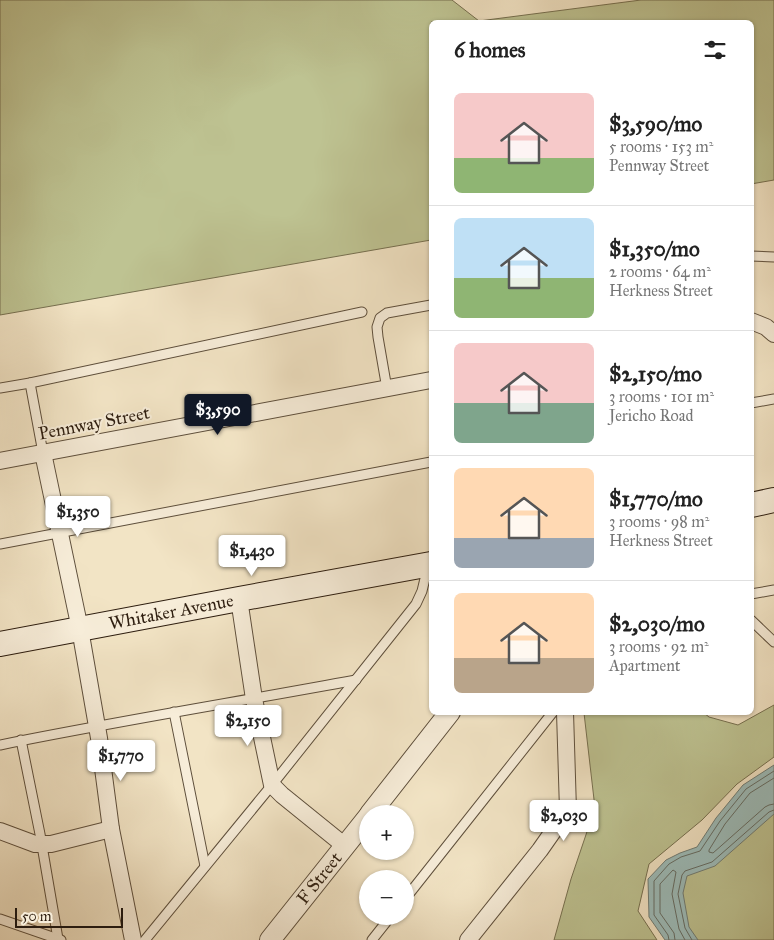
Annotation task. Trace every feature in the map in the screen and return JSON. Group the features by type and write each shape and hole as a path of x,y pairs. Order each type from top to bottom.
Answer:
{"main road":[{"path":"754,503 774,500"},
{"name":"Whitaker Avenue","path":"0,644 429,565"}],"street":[{"path":"754,322 766,327 774,334"},
{"name":"Pennway Street","path":"0,461 429,380"},
{"path":"43,453 80,629 112,829 133,940"},
{"path":"240,599 254,699 272,786 344,846"},
{"path":"377,805 448,715"},
{"path":"468,940 540,850 568,810 565,715"},
{"name":"F Street","path":"270,940 359,828"},
{"path":"0,831 35,844 51,844 112,829"}],"lane":[{"path":"754,256 774,257"},
{"path":"387,389 377,327 380,318 387,312 429,305"},
{"path":"0,388 362,312"},
{"path":"30,383 43,453"},
{"path":"754,402 774,399"},
{"path":"0,544 429,462"},
{"path":"144,940 272,786 416,604 429,568"},
{"path":"754,593 774,590"},
{"path":"754,623 774,642"},
{"path":"0,745 356,680"},
{"path":"174,712 205,866"},
{"path":"414,887 551,715"},
{"path":"0,919 59,939 21,740"},
{"path":"372,940 384,925"}],"green space":[{"path":"0,0 452,0 478,20 429,20 429,240 0,315"},
{"path":"641,0 774,0 774,180 754,183 754,20 487,20"},
{"path":"774,705 774,757 737,784 702,820 649,864 638,911 657,940 554,940 571,879 595,808 584,715 706,715 738,725"},
{"path":"774,781 774,940 684,940 659,897"}],"water":[{"path":"774,765 774,814 715,866 687,876 683,893 689,927 698,940 665,940 649,917 648,879 666,860 697,847 716,818 743,785"}]}
